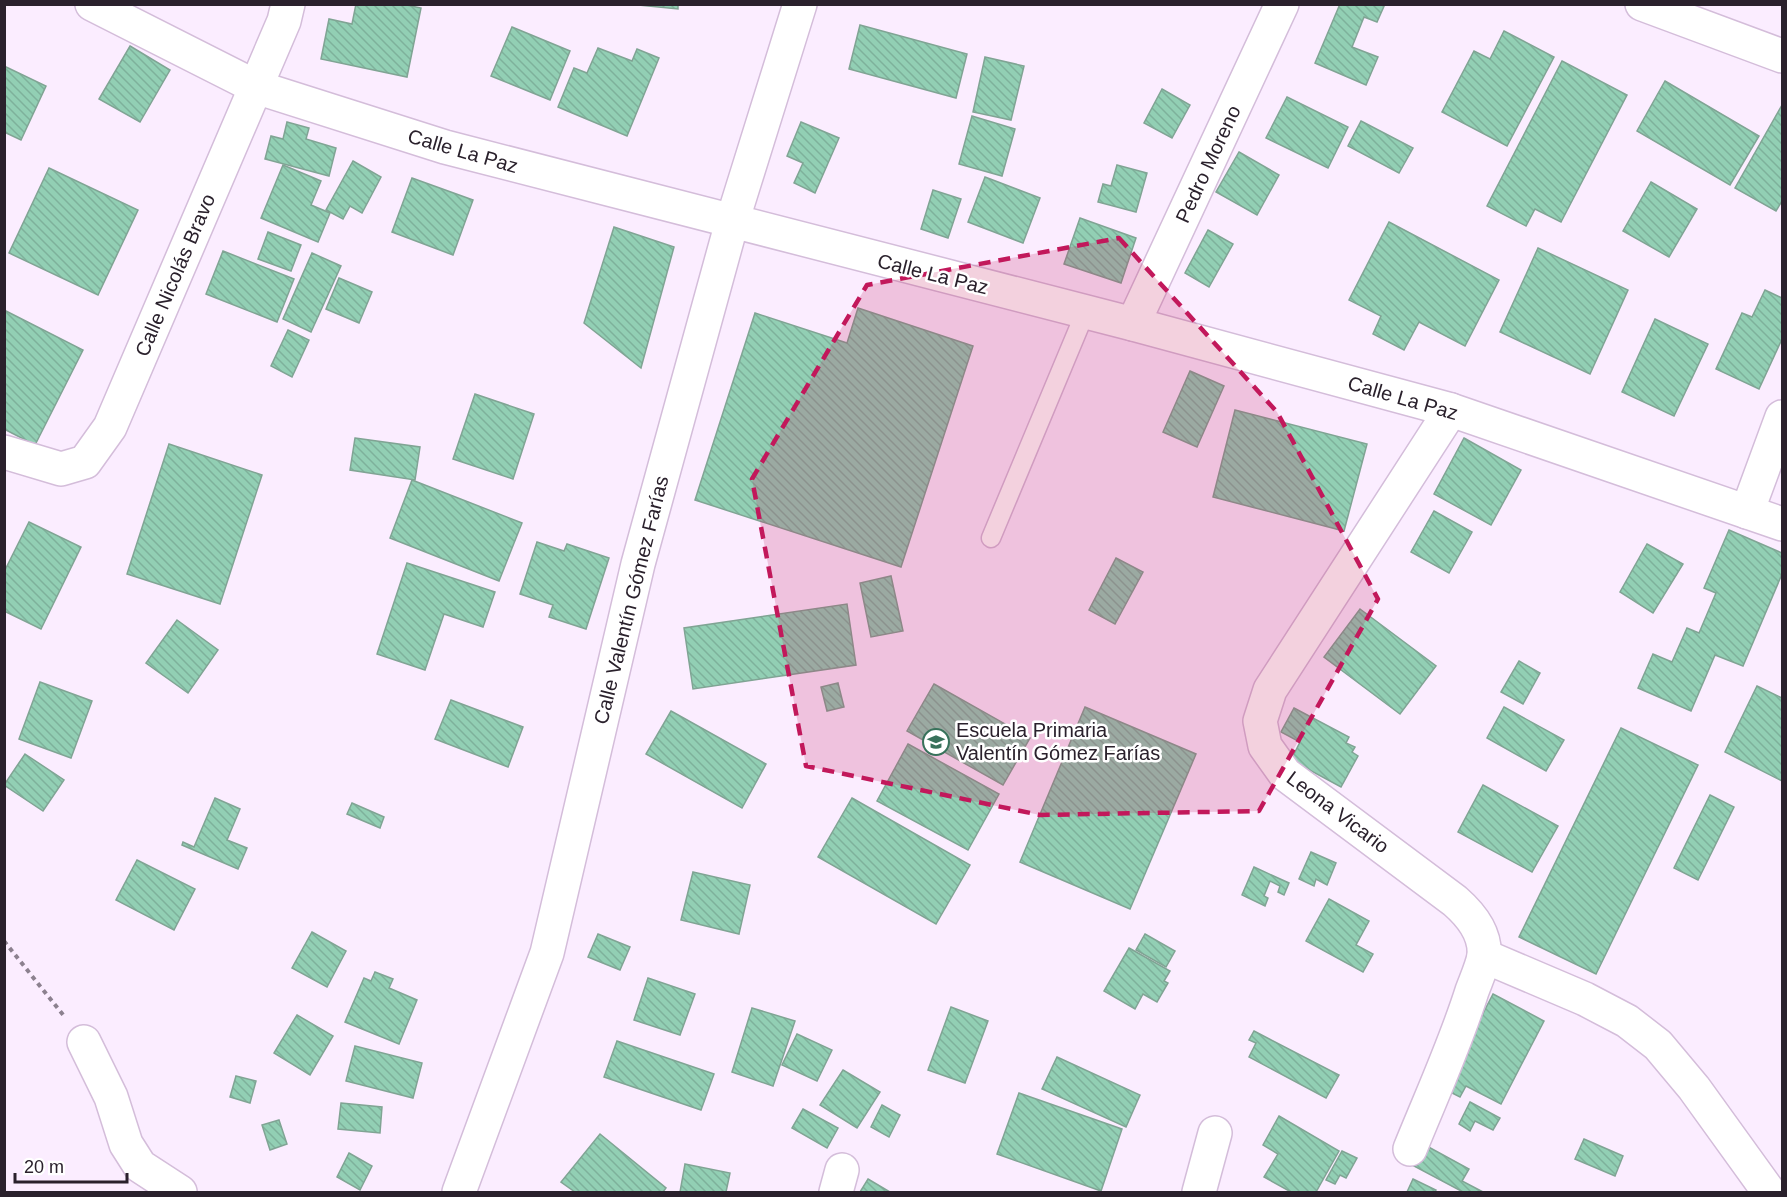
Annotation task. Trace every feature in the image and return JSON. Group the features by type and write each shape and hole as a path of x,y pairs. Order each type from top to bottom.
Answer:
{"street":[{"name":"Calle La Paz","path":"92,4 256,87 445,147 1133,324 1451,410 1782,524"},
{"name":"Calle Nicolás Bravo","path":"4,452 61,469 85,462 110,426 284,21 288,4"},
{"name":"Calle Valentín Gómez Farías","path":"459,1192 547,953 638,564 732,222 800,4"},
{"name":"Pedro Moreno","path":"1133,324 1282,4"},
{"path":"1642,4 1782,56"},
{"name":"Leona Vicario","path":"1451,410 1270,690 1260,721 1265,746 1285,774 1468,912 1482,940 1484,956"},
{"path":"1746,512 1782,417"},
{"path":"1410,1149 1467,1008 1484,956 1585,999 1627,1021 1658,1045 1694,1088 1769,1192"},
{"path":"84,1042 111,1097 126,1143 140,1166 180,1192"},
{"path":"1199,1192 1215,1133"}],"lane":[{"path":"991,538 1085,312"}],"path":[{"path":"4,941 84,1042"}],"highlighted area":[{"path":"1119,238 1277,412 1378,599 1259,811 1040,815 806,766 752,479 867,285"}],"building":[{"path":"356,4 402,4 421,8 407,77 321,59 329,19 352,24"},
{"path":"628,4 678,4 678,9"},
{"path":"1340,4 1385,4 1377,22 1364,17 1352,47 1378,57 1366,85 1315,63"},
{"path":"860,25 967,54 956,98 849,69"},
{"path":"512,27 570,51 550,100 491,76"},
{"path":"1504,31 1554,57 1507,146 1442,112 1474,51 1490,59"},
{"path":"130,46 170,70 140,122 99,99"},
{"path":"598,48 632,61 637,49 659,58 627,136 558,107 574,68 587,73"},
{"path":"985,57 1024,66 1011,120 973,112"},
{"path":"1562,61 1627,95 1561,222 1535,209 1526,226 1487,206"},
{"path":"4,66 46,86 21,140 4,132"},
{"path":"1665,81 1759,136 1730,185 1637,131"},
{"path":"1162,89 1190,105 1172,138 1144,123"},
{"path":"1287,97 1348,127 1328,168 1266,138"},
{"path":"1782,105 1782,201 1776,211 1735,188"},
{"path":"972,116 1015,129 1002,176 959,164"},
{"path":"1361,121 1413,148 1399,173 1348,146"},
{"path":"287,122 309,128 306,139 336,148 329,176 265,159 271,136 283,139"},
{"path":"801,122 839,138 815,193 794,183 803,163 787,156"},
{"path":"1239,152 1279,175 1257,215 1216,192"},
{"path":"353,161 381,177 362,213 350,206 343,219 326,210"},
{"path":"283,165 321,181 311,205 330,213 318,242 261,218"},
{"path":"1117,165 1147,173 1136,212 1098,202 1103,184 1111,186"},
{"path":"49,168 138,210 98,295 9,253"},
{"path":"985,177 1040,198 1023,243 968,222"},
{"path":"412,178 473,200 453,255 392,232"},
{"path":"1651,182 1697,209 1669,257 1623,231"},
{"path":"933,190 961,199 948,238 921,229"},
{"path":"1080,218 1136,238 1121,283 1064,264"},
{"path":"1389,222 1499,280 1465,346 1419,322 1404,350 1373,334 1381,316 1349,300"},
{"path":"614,227 674,247 641,368 584,323"},
{"path":"1208,230 1233,244 1209,287 1185,273"},
{"path":"268,232 301,245 291,271 258,259"},
{"path":"1538,248 1628,290 1590,374 1500,332"},
{"path":"223,251 294,279 277,322 206,294"},
{"path":"312,253 341,266 311,332 283,319"},
{"path":"339,278 372,292 359,323 326,309"},
{"path":"1765,290 1782,298 1782,339 1759,389 1716,369 1742,313 1752,317"},
{"path":"858,308 973,346 901,567 695,500 755,313 847,343"},
{"path":"4,310 83,350 35,445 4,429"},
{"path":"1655,319 1708,344 1674,416 1622,392"},
{"path":"288,330 309,340 292,377 271,366"},
{"path":"1190,371 1224,386 1197,447 1163,432"},
{"path":"475,394 534,414 513,479 453,459"},
{"path":"1235,410 1367,444 1344,531 1213,497"},
{"path":"355,438 420,447 415,480 350,470"},
{"path":"1464,438 1521,470 1491,525 1434,494"},
{"path":"169,444 262,475 220,604 127,574"},
{"path":"412,480 522,523 499,581 390,538"},
{"path":"1434,511 1472,532 1449,573 1411,552"},
{"path":"29,522 81,547 41,629 4,611 4,572"},
{"path":"1729,530 1782,553 1782,574 1743,666 1715,655 1691,711 1638,688 1653,654 1672,662 1687,628 1699,633 1716,593 1704,588"},
{"path":"537,542 564,551 567,544 609,558 586,629 549,617 553,605 520,594"},
{"path":"1647,544 1683,564 1653,613 1620,592"},
{"path":"1116,558 1143,572 1115,624 1089,610"},
{"path":"407,563 495,592 483,627 444,614 425,670 377,654"},
{"path":"891,576 903,631 871,637 860,583"},
{"path":"847,604 856,665 693,689 684,628"},
{"path":"1360,609 1436,666 1400,714 1324,657"},
{"path":"177,620 218,650 188,693 146,663"},
{"path":"1519,661 1540,673 1523,704 1501,692"},
{"path":"40,682 92,701 71,758 19,739"},
{"path":"838,683 844,707 827,711 821,687"},
{"path":"934,684 1030,738 1003,785 907,731"},
{"path":"1757,686 1782,698 1782,781 1725,752"},
{"path":"451,700 523,727 508,767 435,739"},
{"path":"1085,707 1196,754 1130,909 1020,862"},
{"path":"1504,707 1564,740 1546,771 1487,738"},
{"path":"1294,708 1349,737 1346,743 1355,747 1352,752 1358,756 1341,787 1291,760 1300,742 1281,732"},
{"path":"671,711 766,764 742,808 646,754"},
{"path":"1621,728 1698,765 1596,974 1519,937"},
{"path":"908,744 999,794 968,850 877,801"},
{"path":"25,754 64,780 43,811 4,785"},
{"path":"1483,785 1558,826 1532,872 1458,832"},
{"path":"1710,795 1734,807 1698,880 1674,868"},
{"path":"215,798 240,809 227,840 247,848 238,869 182,845 183,842 194,847"},
{"path":"852,798 970,865 936,924 818,857"},
{"path":"352,803 384,817 380,828 347,814"},
{"path":"1311,852 1336,863 1327,885 1316,879 1314,886 1299,879"},
{"path":"137,860 195,889 174,930 116,900"},
{"path":"1254,867 1289,883 1284,895 1278,892 1280,886 1270,881 1264,896 1268,898 1265,906 1242,895"},
{"path":"693,872 750,885 739,934 681,920"},
{"path":"1329,899 1369,921 1356,945 1373,954 1363,972 1306,941"},
{"path":"312,932 346,951 327,987 292,968"},
{"path":"598,934 630,947 620,970 588,957"},
{"path":"1145,934 1175,951 1166,967 1136,950"},
{"path":"1129,948 1170,971 1164,981 1168,983 1157,1002 1143,994 1135,1009 1104,991"},
{"path":"375,972 393,979 389,988 417,1000 399,1044 345,1022 364,978 371,981"},
{"path":"648,978 695,994 680,1035 634,1020"},
{"path":"1493,994 1544,1021 1501,1104 1466,1086 1460,1097 1444,1089"},
{"path":"951,1007 988,1021 965,1083 928,1070"},
{"path":"752,1008 795,1021 773,1086 732,1072"},
{"path":"297,1015 333,1036 310,1075 274,1053"},
{"path":"1254,1031 1339,1075 1326,1098 1249,1057 1256,1043 1249,1040"},
{"path":"797,1034 832,1050 817,1081 782,1065"},
{"path":"617,1041 714,1074 701,1110 604,1077"},
{"path":"355,1046 422,1063 413,1098 346,1081"},
{"path":"1057,1057 1140,1095 1126,1127 1042,1089"},
{"path":"843,1070 880,1092 857,1128 820,1105"},
{"path":"236,1076 256,1081 250,1103 230,1097"},
{"path":"1019,1093 1122,1129 1101,1191 997,1154"},
{"path":"1470,1102 1500,1118 1493,1130 1475,1121 1470,1131 1459,1124"},
{"path":"341,1103 382,1107 380,1133 338,1129"},
{"path":"882,1105 900,1115 889,1137 871,1127"},
{"path":"803,1109 838,1128 827,1148 792,1128"},
{"path":"1279,1116 1339,1151 1316,1192 1291,1192 1264,1177 1278,1154 1263,1145"},
{"path":"279,1120 287,1144 270,1150 262,1125"},
{"path":"600,1134 666,1188 663,1192 575,1192 561,1182"},
{"path":"1584,1139 1623,1156 1615,1176 1575,1159"},
{"path":"1423,1144 1469,1169 1462,1181 1483,1192 1463,1192 1412,1165"},
{"path":"1342,1151 1357,1158 1346,1178 1340,1175 1335,1184 1326,1180"},
{"path":"349,1153 372,1166 360,1190 337,1177"},
{"path":"685,1164 730,1173 726,1192 680,1192"},
{"path":"868,1179 890,1192 860,1192"},
{"path":"1413,1179 1436,1190 1435,1192 1407,1192"}],"place":[{"name":"Escuela Primaria Valentín Gómez Farías","path":"936,742"}]}
